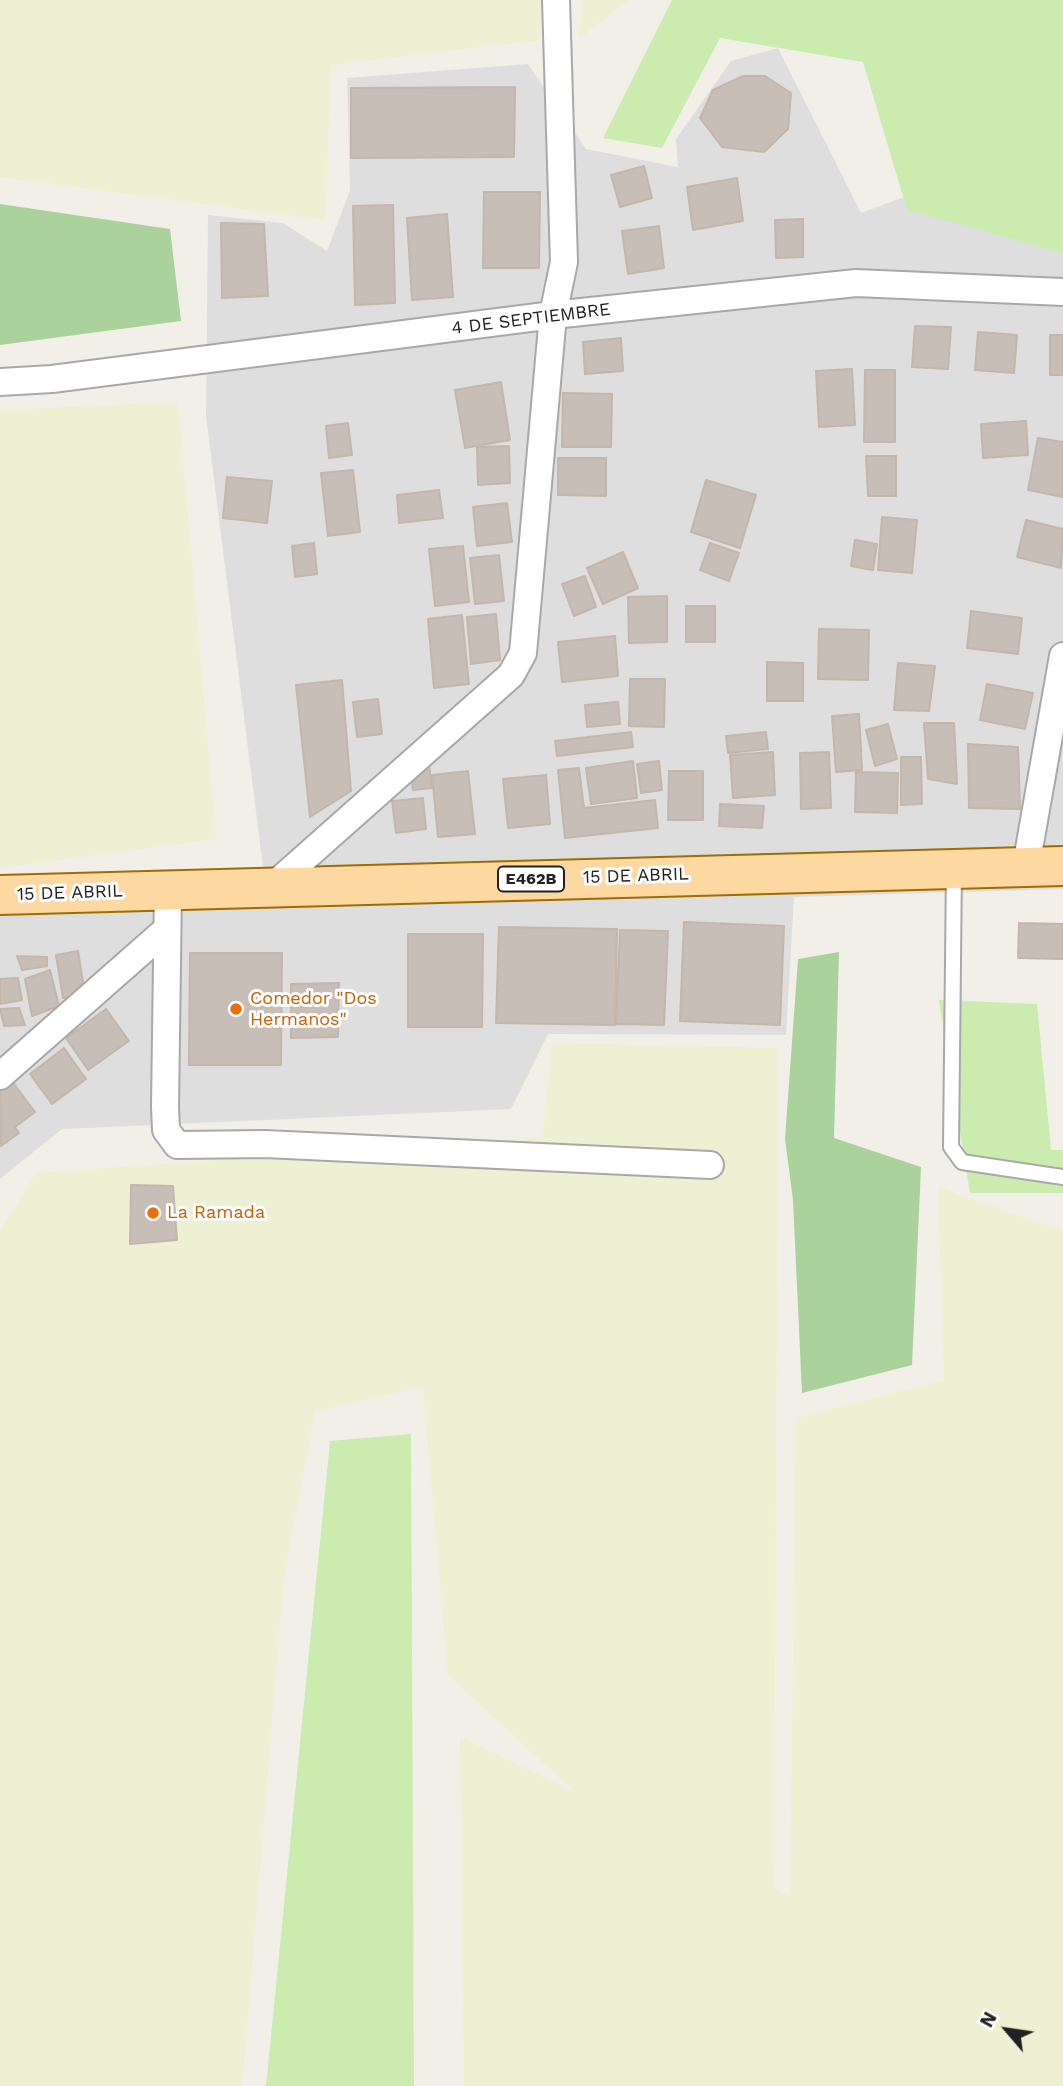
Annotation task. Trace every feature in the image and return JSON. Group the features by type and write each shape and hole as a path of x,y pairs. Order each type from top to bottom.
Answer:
{"main road":[{"name":"15 DE ABRIL","path":"0,895 1044,866"}],"street":[{"path":"273,886 511,675 523,653 553,315 564,262 555,0"},
{"name":"4 DE SEPTIEMBRE","path":"0,382 52,379 553,315 856,283 1063,292"},
{"path":"1044,866 1063,656"},
{"path":"168,890 166,1130 177,1144 278,1145 710,1165"},
{"path":"0,1076 167,929"}],"lane":[{"path":"954,868 951,1147 962,1162 1063,1177"}],"shaded area":[{"path":"778,48 861,213 1063,138 1063,889 794,897 786,1035 548,1034 511,1109 62,1129 0,1179 0,880 263,867 206,416 208,215 283,223 327,251 350,190 347,78 528,64 586,149 678,167 676,139 731,61"}],"green space":[{"path":"0,0 543,0 540,40 331,65 325,220 0,177"},
{"path":"583,0 628,0 579,39"},
{"path":"672,0 1063,0 1063,253 907,210 863,62 720,38 662,148 603,138"},
{"path":"0,204 170,229 181,321 0,345"},
{"path":"178,402 216,839 0,868 0,410"},
{"path":"839,952 834,1138 921,1167 912,1365 802,1393 793,1200 785,1139 798,959"},
{"path":"939,1000 1037,1004 1051,1150 1063,1150 1063,1193 970,1193"},
{"path":"552,1043 778,1048 774,1888 790,1896 796,1418 944,1380 938,1187 1063,1231 1063,2086 464,2086 460,1737 575,1792 448,1675 423,1387 315,1411 284,1576 242,2086 0,2086 0,1231 36,1173 543,1137"},
{"path":"411,1434 414,2086 266,2086 330,1441"}],"building":[{"path":"743,76 765,76 791,93 788,129 764,152 722,147 700,118 713,90"},
{"path":"515,87 514,157 351,158 351,88"},
{"path":"644,166 652,198 620,207 611,175"},
{"path":"737,178 743,221 693,230 687,187"},
{"path":"484,192 540,192 539,268 483,268"},
{"path":"393,205 395,303 355,305 353,206"},
{"path":"447,214 453,297 412,300 407,218"},
{"path":"803,219 803,257 776,258 775,220"},
{"path":"221,223 264,224 268,296 222,298"},
{"path":"659,226 664,268 628,274 622,231"},
{"path":"915,326 951,327 948,369 912,367"},
{"path":"978,332 1017,335 1014,373 975,370"},
{"path":"1050,335 1063,335 1063,375 1050,375"},
{"path":"621,338 623,371 585,374 583,342"},
{"path":"852,369 855,425 819,427 816,371"},
{"path":"865,370 895,370 895,442 864,442"},
{"path":"501,382 510,440 465,448 455,390"},
{"path":"563,393 612,394 611,447 562,447"},
{"path":"1026,421 1028,455 983,458 981,424"},
{"path":"348,423 352,455 329,458 326,426"},
{"path":"1038,438 1063,442 1063,497 1028,490"},
{"path":"509,446 510,483 478,485 477,447"},
{"path":"866,456 896,456 896,496 868,496"},
{"path":"558,458 606,458 606,496 558,495"},
{"path":"353,470 360,532 328,536 321,473"},
{"path":"227,477 272,481 267,523 223,518"},
{"path":"706,480 756,495 740,548 691,532"},
{"path":"439,490 443,518 399,523 397,495"},
{"path":"507,503 512,542 477,546 473,507"},
{"path":"882,517 917,520 912,573 878,570"},
{"path":"1026,520 1063,529 1061,568 1017,557"},
{"path":"855,540 877,544 873,570 851,566"},
{"path":"314,543 317,574 295,577 292,546"},
{"path":"710,543 739,553 729,581 700,570"},
{"path":"463,546 469,602 435,606 429,549"},
{"path":"623,552 638,588 603,604 587,568"},
{"path":"499,555 504,601 475,604 470,558"},
{"path":"585,576 596,607 574,616 562,584"},
{"path":"667,596 667,642 629,643 628,597"},
{"path":"686,606 715,606 715,642 686,642"},
{"path":"971,611 1022,618 1018,654 967,648"},
{"path":"496,614 500,660 471,664 467,617"},
{"path":"462,615 469,684 434,688 428,619"},
{"path":"819,629 869,630 868,680 818,679"},
{"path":"615,636 618,676 562,682 558,642"},
{"path":"767,662 803,663 803,701 767,701"},
{"path":"898,663 935,666 929,711 894,710"},
{"path":"630,679 665,679 664,727 629,726"},
{"path":"342,680 351,791 310,817 296,685"},
{"path":"987,684 1033,693 1025,729 980,720"},
{"path":"378,699 382,734 357,737 353,702"},
{"path":"618,702 620,724 587,727 585,705"},
{"path":"859,714 862,770 836,772 832,716"},
{"path":"924,723 954,723 957,784 928,779"},
{"path":"888,724 897,759 875,766 866,730"},
{"path":"631,732 633,747 557,756 555,741"},
{"path":"766,732 768,749 728,753 726,736"},
{"path":"968,744 1018,747 1020,809 969,808"},
{"path":"773,752 775,795 733,798 730,755"},
{"path":"829,752 831,808 801,809 800,753"},
{"path":"901,757 921,757 922,804 901,805"},
{"path":"633,761 637,798 591,804 586,768"},
{"path":"659,761 662,790 641,793 637,764"},
{"path":"429,765 432,788 413,790 410,767"},
{"path":"579,768 584,808 655,800 658,828 565,838 558,770"},
{"path":"468,771 475,834 438,837 432,775"},
{"path":"669,771 703,771 703,820 668,820"},
{"path":"856,772 898,773 897,813 855,812"},
{"path":"546,775 550,824 508,828 503,779"},
{"path":"423,798 426,829 396,833 392,801"},
{"path":"720,804 764,806 762,828 719,826"},
{"path":"684,922 784,926 780,1025 680,1021"},
{"path":"1019,923 1063,924 1063,959 1018,958"},
{"path":"499,927 617,929 615,1025 496,1023"},
{"path":"620,930 668,931 664,1025 616,1024"},
{"path":"408,934 483,934 482,1027 408,1027"},
{"path":"78,951 85,995 63,998 56,955"},
{"name":"Comedor \"Dos Hermanos\"","path":"190,953 282,953 281,1065 189,1065"},
{"path":"17,956 47,957 47,966 22,970"},
{"path":"50,970 59,1006 32,1016 25,979"},
{"path":"18,978 22,1000 0,1004 0,979"},
{"path":"339,983 338,1037 291,1038 291,984"},
{"path":"19,1008 25,1025 4,1026 0,1009"},
{"path":"106,1009 129,1041 88,1070 66,1038"},
{"path":"64,1048 86,1079 52,1104 30,1074"},
{"path":"11,1080 35,1112 15,1127 19,1133 1,1146 0,1089"},
{"name":"La Ramada","path":"131,1185 173,1186 177,1240 130,1244"}],"place":[{"name":"Comedor \"Dos Hermanos\"","path":"236,1009"},
{"name":"La Ramada","path":"153,1213"}]}
